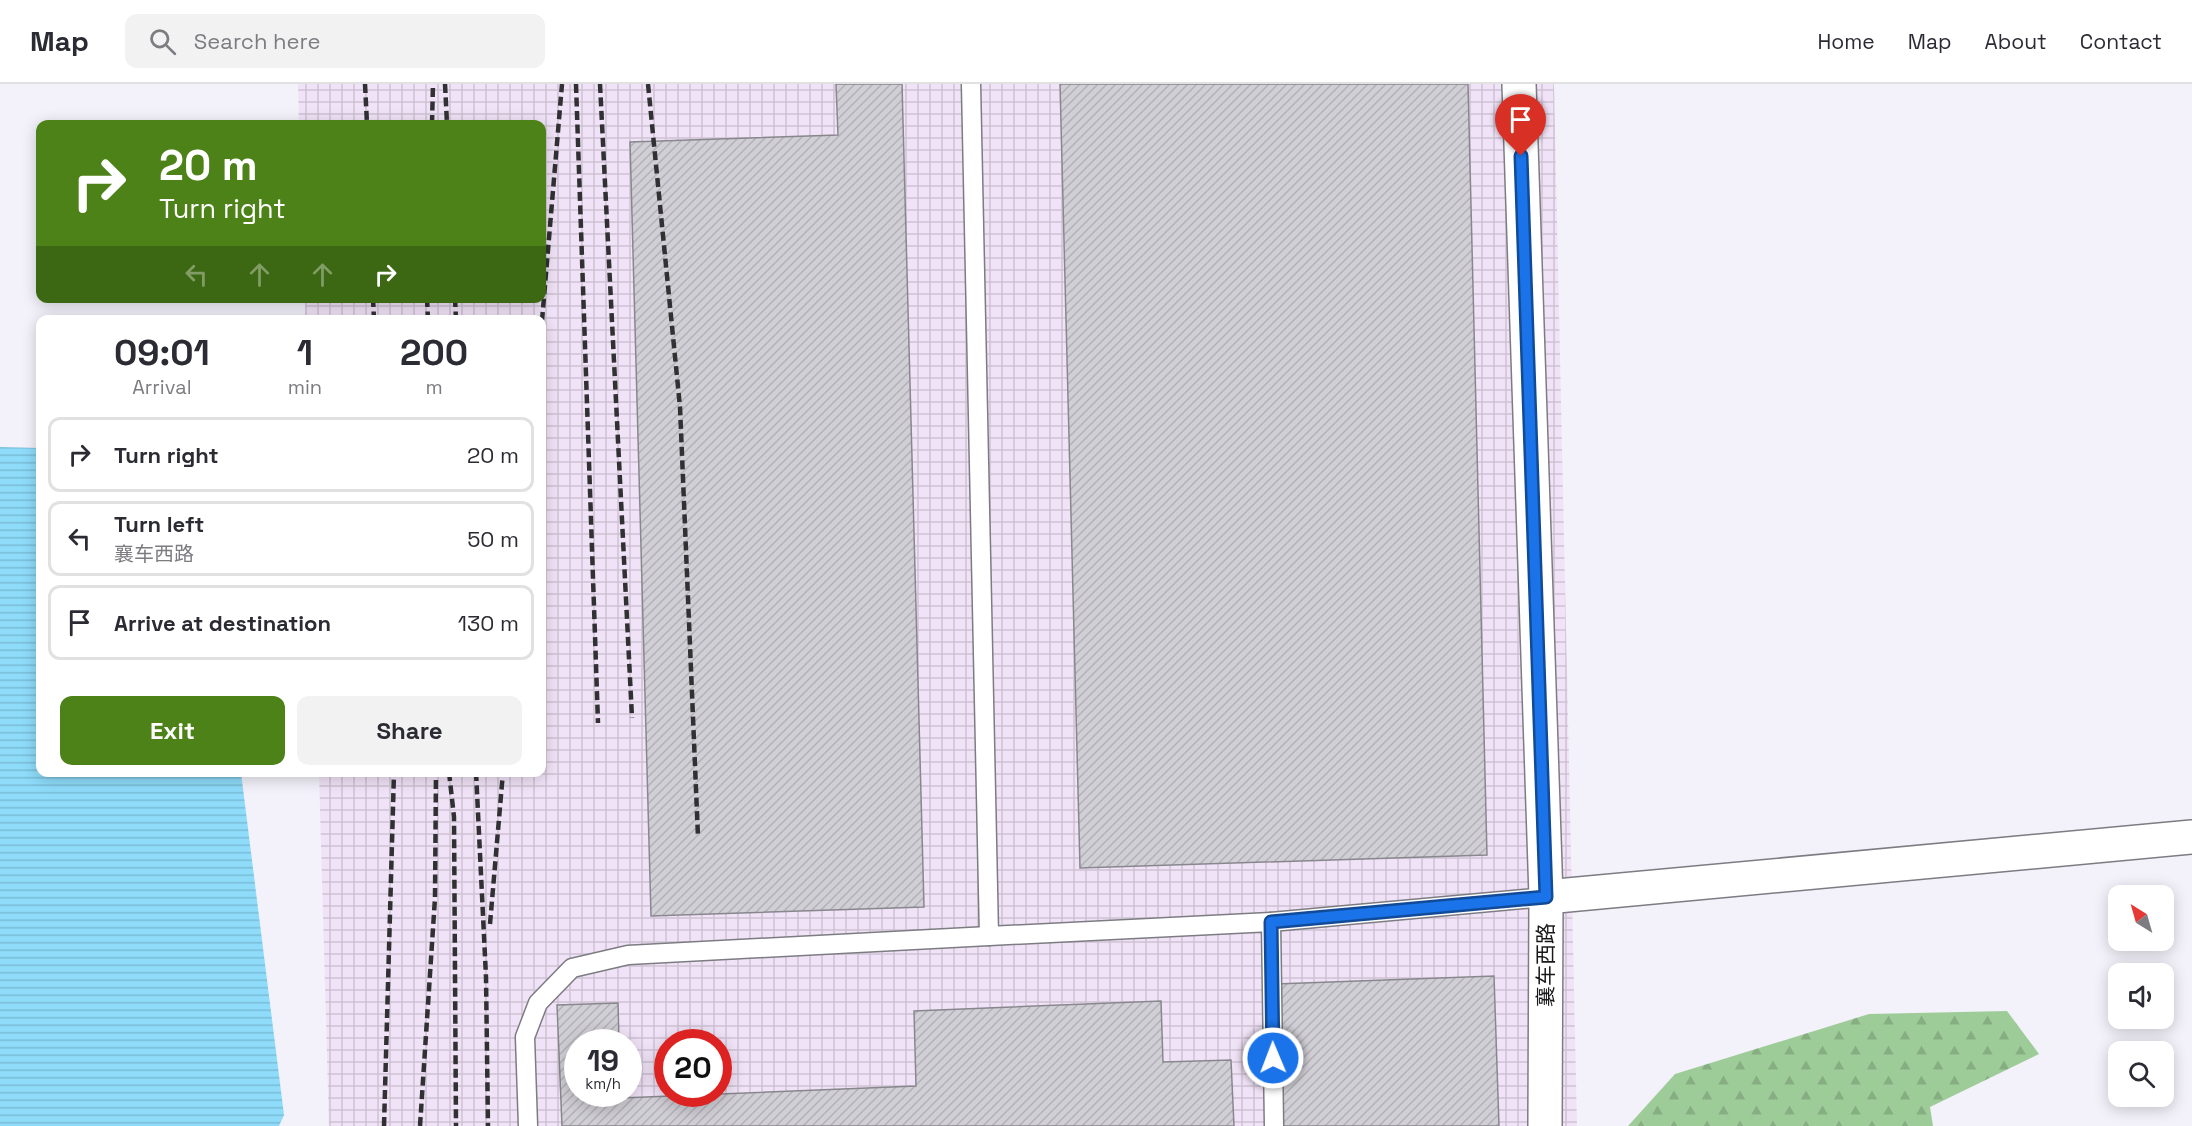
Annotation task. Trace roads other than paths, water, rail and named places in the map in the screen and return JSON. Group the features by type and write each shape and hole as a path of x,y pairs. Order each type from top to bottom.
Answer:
{"street":[{"name":"襄车西路","path":"1519,84 1546,897 1545,1126"},
{"path":"1546,897 2192,837"}],"lane":[{"path":"971,84 989,936"},
{"path":"528,1126 525,1037 538,1003 572,968 628,955 1271,922 1546,897"},
{"path":"1271,922 1274,1126"}],"water":[{"path":"0,447 36,448 36,777 242,777 284,1115 279,1126 0,1126"}],"railway":[{"path":"365,84 367,120"},
{"path":"432,120 433,84"},
{"path":"445,84 447,120"},
{"path":"546,274 562,84"},
{"path":"576,84 598,723"},
{"path":"600,84 632,718"},
{"path":"648,84 680,407 698,837"},
{"path":"373,303 374,315"},
{"path":"427,303 428,315"},
{"path":"455,303 456,315"},
{"path":"543,315 544,303"},
{"path":"384,1126 394,777"},
{"path":"420,1126 435,898 436,777"},
{"path":"450,777 454,817 456,1126"},
{"path":"476,777 486,977 488,1126"},
{"path":"490,924 503,777"}]}
